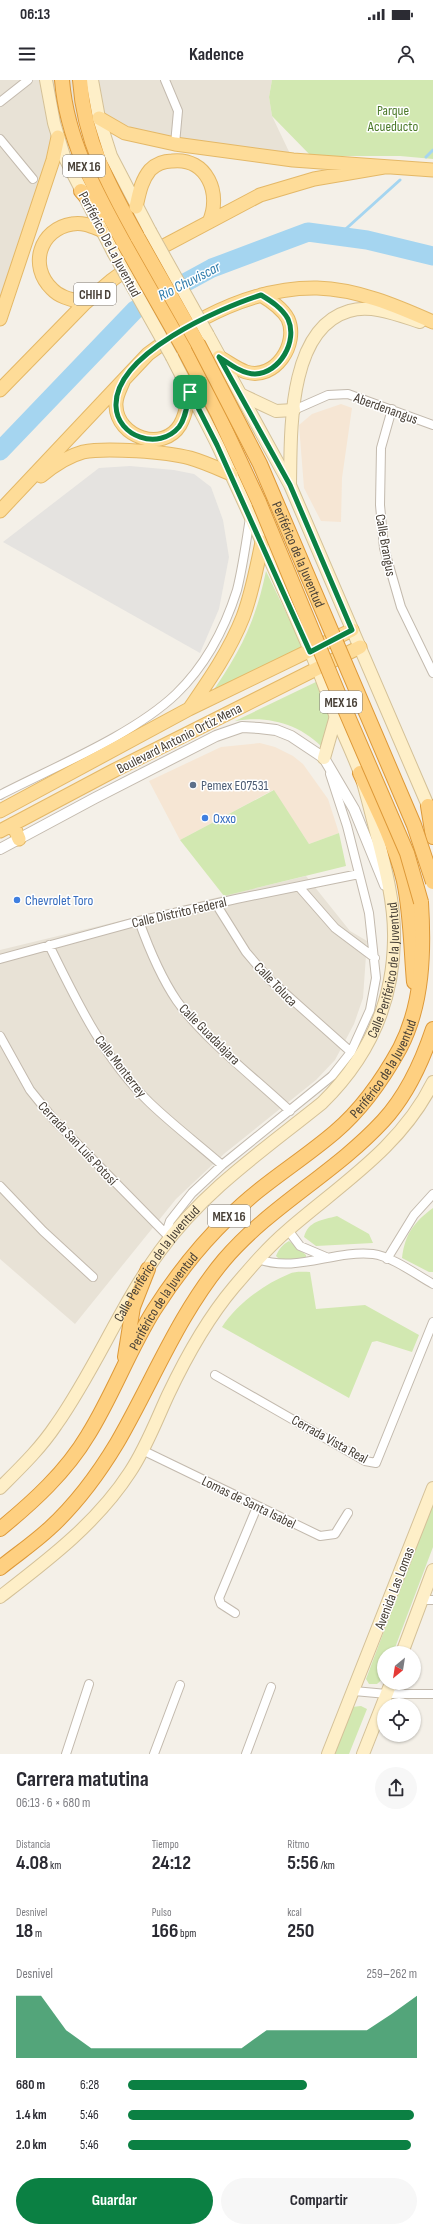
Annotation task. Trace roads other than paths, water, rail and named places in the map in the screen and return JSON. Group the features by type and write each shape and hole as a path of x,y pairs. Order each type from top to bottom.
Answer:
{"highway":[{"name":"Periférico De La Juventud","path":"62,80 69,126 80,156 119,244"},
{"name":"Periférico De La Juventud","path":"80,80 84,119 94,153 144,234"},
{"path":"81,191 119,244"},
{"name":"Periférico de la Juventud","path":"144,234 196,342 260,464 414,825 433,882"},
{"name":"Periférico de la Juventud","path":"0,1530 37,1498 65,1468 88,1436 154,1310 201,1247 252,1195 336,1131 363,1104 383,1078 401,1046 416,1001 422,956 420,902 408,853 343,706 259,502 218,414 184,348 119,244"},
{"path":"360,773 382,818 404,881 410,923 416,1001"},
{"path":"431,809 428,818 433,837"},
{"name":"Periférico de la Juventud","path":"0,1568 50,1528 83,1493 117,1443 177,1328 202,1288 224,1260 278,1207 357,1148 384,1120 402,1096 420,1066 433,1029"},
{"path":"122,1370 133,1307 148,1269"}],"main road":[{"name":"Periférico De La Juventud","path":"46,80 58,137 64,156 101,230 119,244 172,357"},
{"path":"92,80 98,118 111,156 136,207 144,234 208,335 290,485 431,809"},
{"path":"98,118 125,133 175,144 293,160 433,170"},
{"path":"0,318 53,160 58,137"},
{"path":"136,207 143,182 151,169 162,162 179,160 194,164 207,175 213,189 215,202 209,222"},
{"path":"209,222 260,195 290,185 314,178 384,167"},
{"name":"CHIH D","path":"0,390 85,303 112,280 145,256 209,222"},
{"path":"85,303 65,298 52,290 40,274 38,259 43,244 56,231 71,224 87,224 101,230"},
{"path":"1,510 148,354 175,334 201,319 236,303 261,295 318,288 350,293 401,308 433,322"},
{"path":"219,357 246,372 256,374 266,371 282,358 290,343 291,334 288,320 278,307 261,295"},
{"path":"290,485 294,410 299,369 307,349 316,334 337,317 349,311 366,309 394,314 433,326"},
{"name":"Calle Periférico de la Juventud","path":"0,1488 33,1456 57,1424 148,1269 170,1238 194,1209 217,1187 322,1103 336,1089 364,1052 376,1029 389,988 394,941 391,898 379,843 360,773 317,668 251,517 172,357"},
{"path":"124,378 116,406 121,423 133,435 147,440 165,436 179,426 185,414 190,392"},
{"path":"242,395 276,410 294,410"},
{"path":"1,510 48,470 69,457 84,452 118,450 189,458 231,474"},
{"path":"189,709 227,651 239,626 250,595 262,542"},
{"name":"Boulevard Antonio Ortiz Mena","path":"0,811 189,709 310,652 352,630"},
{"name":"Boulevard Antonio Ortiz Mena","path":"0,831 360,646"},
{"path":"324,758 336,716"},
{"path":"13,824 19,839"},
{"path":"0,1597 87,1526 109,1502 131,1471 187,1357 232,1289 258,1259 288,1230 352,1180 387,1147 408,1124 423,1103 433,1082"},
{"name":"Avenida Las Lomas","path":"328,1754 433,1488"},
{"path":"405,1646 427,1600 433,1570"},
{"path":"363,1754 388,1690"}],"street":[{"path":"0,102 28,80"},
{"path":"165,80 178,111 175,144"},
{"path":"0,139 33,178"},
{"name":"Aberdenangus","path":"294,410 328,395 338,393 348,394 433,425"},
{"name":"Calle Brangus","path":"392,409 381,448 380,505 384,548 401,607 433,673"},
{"path":"0,795 134,725 176,695 189,681 208,656 226,621 237,589 251,517"},
{"name":"Boulevard Antonio Ortiz Mena","path":"0,849 216,736 242,727 276,730 291,736 324,758"},
{"path":"170,1238 168,1227 175,1214 192,1193 222,1165 332,1076 351,1052 370,1010 376,978 375,958 368,913 340,803 324,758"},
{"path":"324,758 354,809 391,898"},
{"name":"Calle Distrito Federal","path":"0,959 139,922 359,874"},
{"path":"300,888 335,928 375,958"},
{"name":"Calle Toluca","path":"216,904 246,952 269,979 294,1003 351,1052"},
{"name":"Calle Guadalajara","path":"139,922 157,968 177,1002 201,1029 290,1111"},
{"name":"Calle Monterrey","path":"49,945 86,1020 125,1075 150,1103 222,1165"},
{"name":"Cerrada San Luis Potosí","path":"0,1036 30,1090 54,1121 170,1238"},
{"path":"0,1186 43,1231 93,1277"},
{"path":"387,1259 414,1215 433,1194"},
{"path":"288,1230 300,1246 326,1257"},
{"path":"258,1259 284,1265 304,1263 326,1257 374,1254 387,1259 433,1284"},
{"name":"Cerrada Vista Real","path":"215,1375 365,1461 376,1463 433,1322"},
{"name":"Lomas de Santa Isabel","path":"142,1450 316,1535 324,1536 335,1534 348,1513"},
{"path":"235,1613 221,1604 219,1598 257,1507"},
{"path":"66,1754 89,1684"},
{"path":"154,1754 180,1684"},
{"path":"246,1754 271,1687"},
{"path":"354,1691 377,1689"},
{"path":"404,1690 433,1694"}],"waterway":[{"path":"426,157 433,150"},
{"path":"338,236 400,180"},
{"name":"Rio Chuviscar","path":"0,451 135,310 212,268 308,232 367,240 433,256"}],"place":[{"name":"Pemex E07531","path":"193,785"},
{"name":"Oxxo","path":"205,818"},
{"name":"Chevrolet Toro","path":"17,900"}],"park label":[{"name":"Parque Acueducto","path":"393,118"}]}
